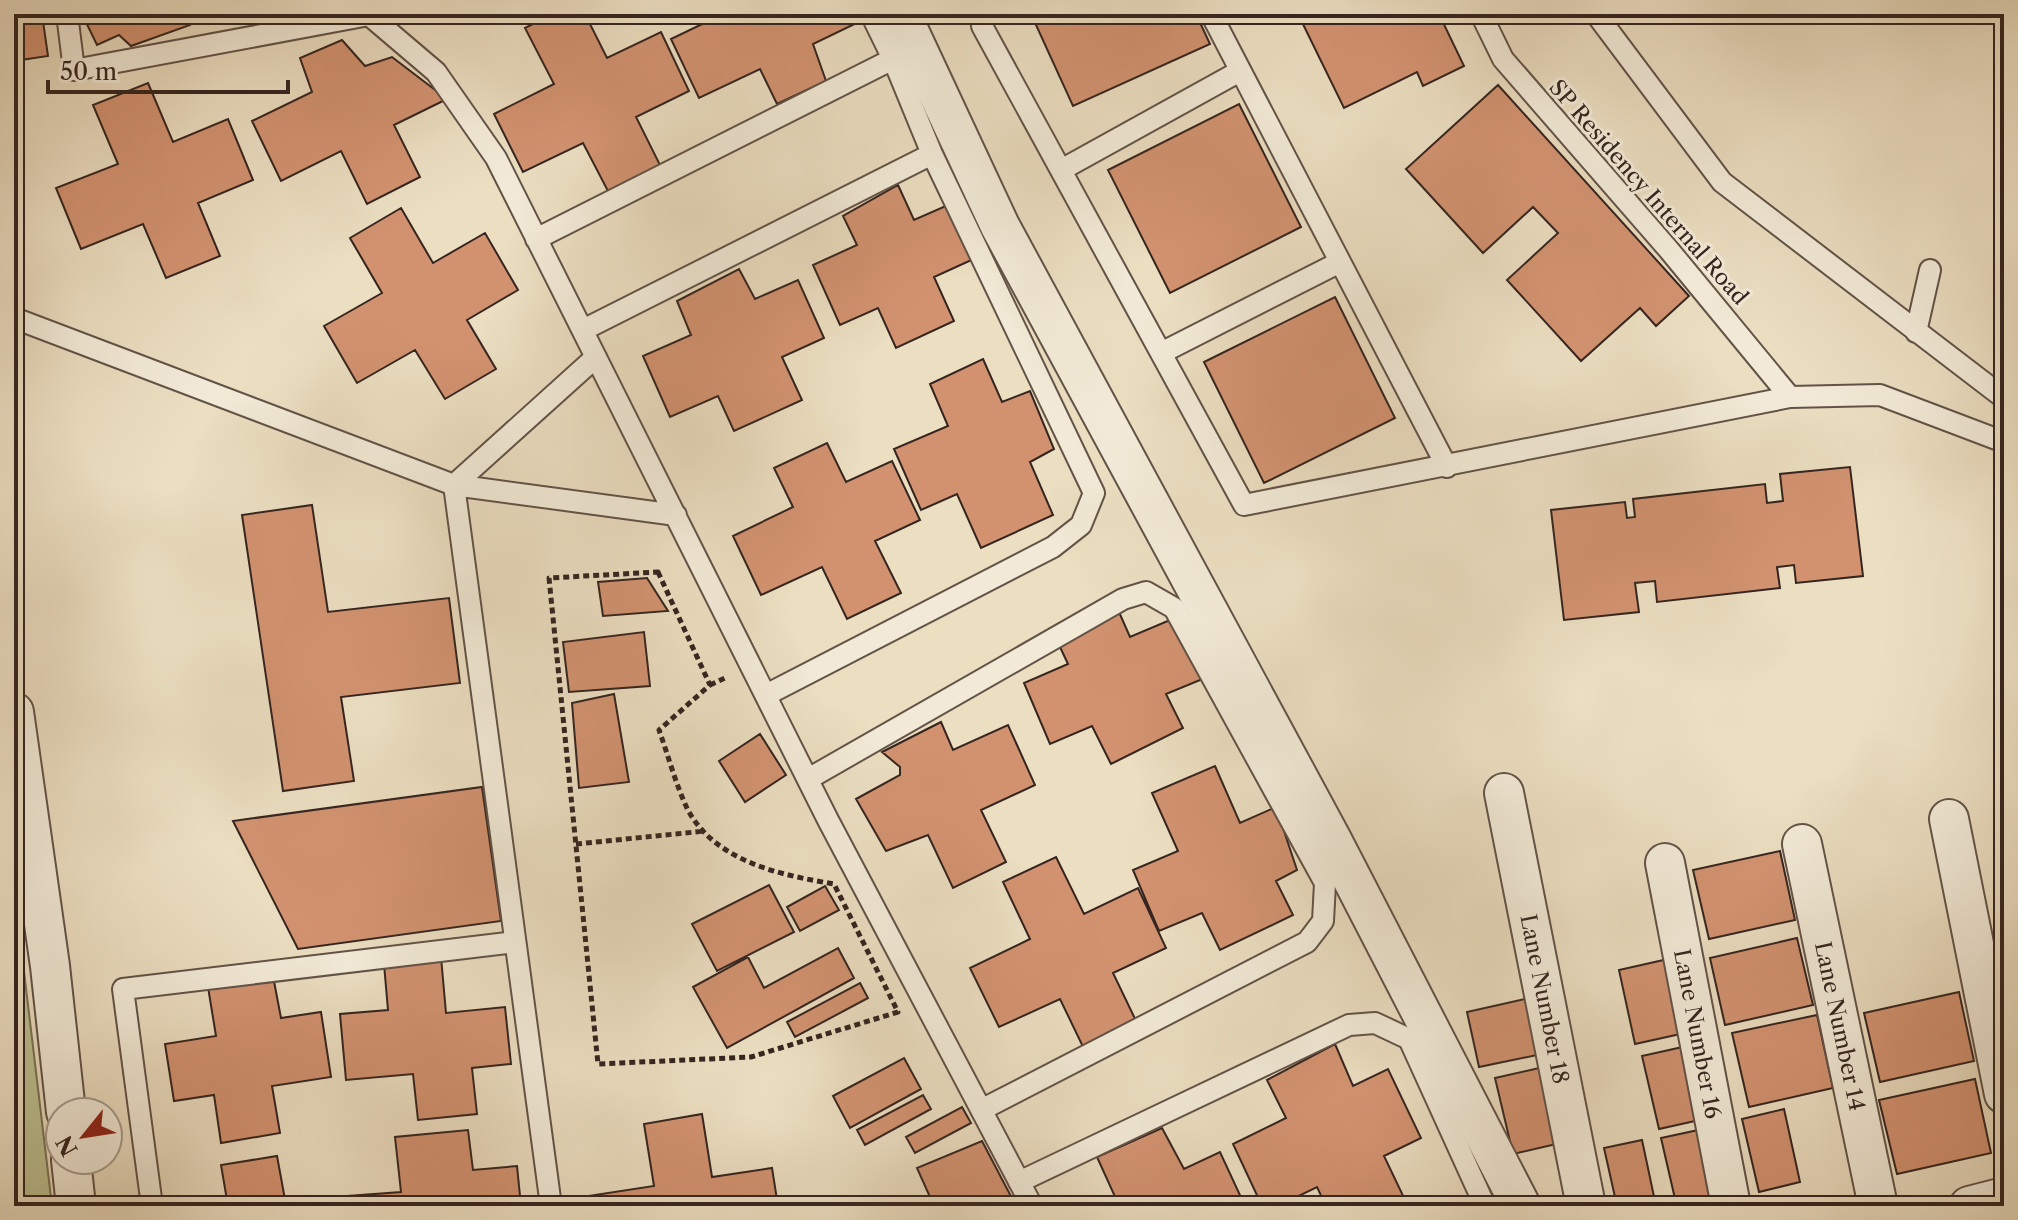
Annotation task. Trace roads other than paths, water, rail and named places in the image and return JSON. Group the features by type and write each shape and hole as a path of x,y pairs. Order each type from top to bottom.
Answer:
{"street":[{"path":"901,14 1000,226 1339,854 1521,1206"},
{"path":"14,712 50,966 64,1096"},
{"name":"Lane Number 18","path":"1504,793 1586,1206"},
{"path":"1949,819 2004,1094"},
{"name":"Lane Number 14","path":"1802,844 1878,1206"},
{"name":"Lane Number 16","path":"1665,863 1731,1206"},
{"path":"73,1176 76,1206"},
{"path":"1969,1206 2004,1197"}],"lane":[{"path":"67,14 74,70 369,15 436,72 496,158 808,779 1032,1206"},
{"path":"766,695 1053,547 1081,525 1094,493 932,154 871,14"},
{"path":"982,14 982,26 1244,505 1790,397 1880,395 2004,442"},
{"path":"1211,14 1447,467"},
{"name":"SP Residency Internal Road","path":"1481,14 1503,59 1669,250 1790,397"},
{"path":"1596,14 1722,182 2004,398"},
{"path":"536,239 893,59"},
{"path":"1061,170 1240,71"},
{"path":"583,330 932,154"},
{"path":"1161,353 1340,262"},
{"path":"1916,332 1930,270"},
{"path":"14,318 454,485 676,515"},
{"path":"454,485 596,357"},
{"path":"454,485 551,1206"},
{"path":"808,779 1123,599 1146,592 1174,608 1325,883 1323,921 1307,942 981,1110"},
{"path":"152,1206 123,989 515,942"},
{"path":"1019,1182 1349,1025 1375,1023 1409,1039 1485,1206"}]}
